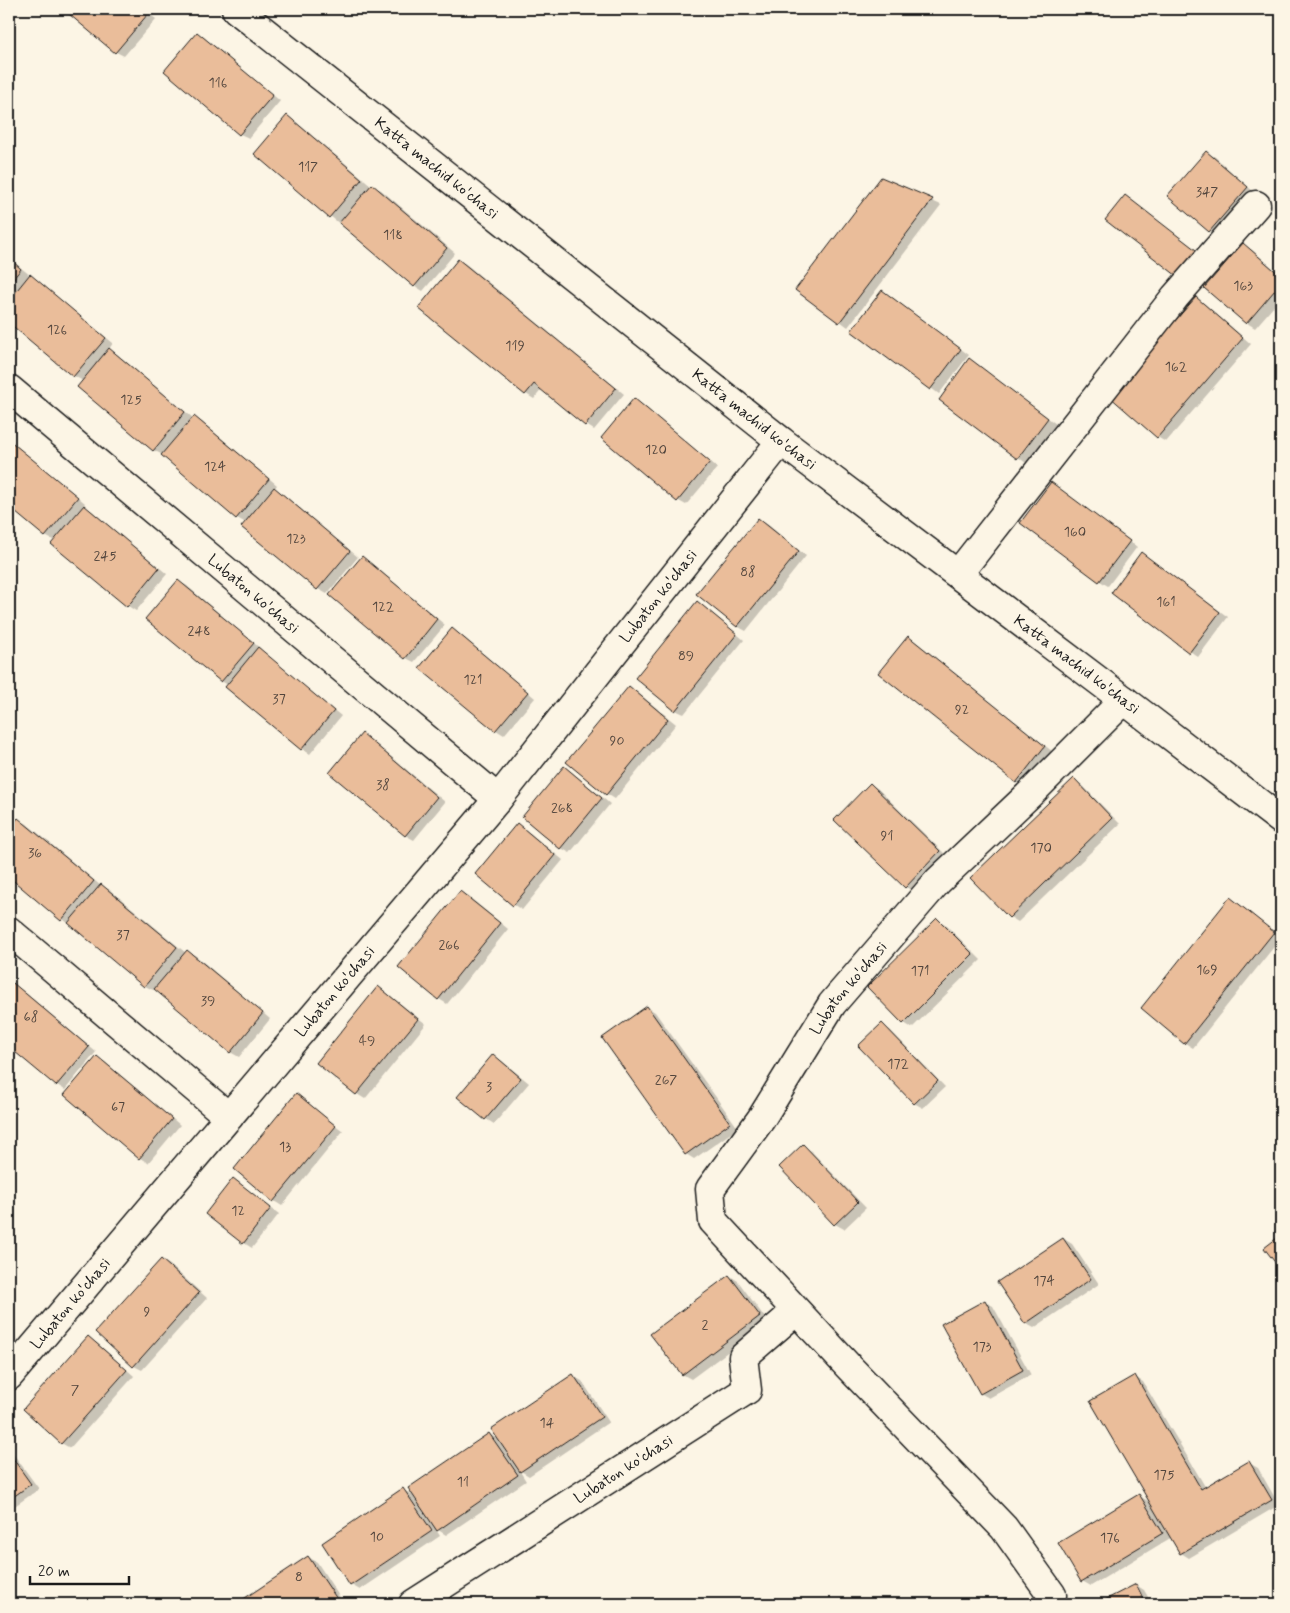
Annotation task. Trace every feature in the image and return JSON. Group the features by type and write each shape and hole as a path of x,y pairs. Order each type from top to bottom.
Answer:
{"street":[{"name":"Katta machid ko'chasi","path":"236,9 781,441 1281,820"},
{"path":"958,574 1175,296 1256,205"},
{"name":"Lubaton ko'chasi","path":"9,389 498,799"},
{"name":"Lubaton ko'chasi","path":"9,1376 498,799 781,441"},
{"name":"Lubaton ko'chasi","path":"1052,1595 1004,1528 796,1311 713,1221 710,1189 761,1119 832,1004 938,881 1035,789 1124,700"},
{"path":"9,932 229,1116"},
{"name":"Lubaton ko'chasi","path":"413,1604 747,1390 743,1357 796,1311"}],"building":[{"path":"63,9 142,9 148,14 115,53"},
{"path":"197,32 273,95 239,135 164,71"},
{"path":"287,115 362,179 329,218 254,154"},
{"path":"1206,151 1248,187 1209,232 1167,196"},
{"path":"881,177 933,199 839,323 795,290"},
{"path":"372,184 447,248 414,287 339,223"},
{"path":"1125,195 1196,250 1177,276 1105,220"},
{"path":"1243,243 1281,276 1281,283 1246,324 1204,288"},
{"path":"9,258 21,269 9,284"},
{"path":"458,259 616,388 585,426 534,384 525,395 418,308"},
{"path":"30,274 106,338 73,377 9,323 9,300"},
{"path":"882,290 961,349 930,390 851,331"},
{"path":"1196,297 1243,338 1157,438 1109,396"},
{"path":"109,348 185,412 153,451 77,387"},
{"path":"969,358 1048,418 1017,459 939,400"},
{"path":"634,398 710,462 677,502 601,438"},
{"path":"194,416 269,479 236,519 161,455"},
{"path":"9,440 78,497 45,537 9,507"},
{"path":"1051,482 1130,541 1099,582 1020,523"},
{"path":"274,487 350,551 317,590 241,527"},
{"path":"84,505 159,568 127,607 51,544"},
{"path":"758,518 799,551 737,627 696,594"},
{"path":"1141,552 1220,612 1189,653 1111,593"},
{"path":"362,556 437,619 405,659 329,595"},
{"path":"178,580 254,643 221,682 145,619"},
{"path":"697,601 737,634 675,711 635,678"},
{"path":"452,628 528,692 495,731 419,668"},
{"path":"908,636 1045,746 1016,783 878,673"},
{"path":"258,647 334,711 301,750 225,687"},
{"path":"629,686 668,719 606,795 566,762"},
{"path":"362,733 437,797 405,836 329,773"},
{"path":"564,766 602,798 560,849 522,817"},
{"path":"1074,778 1112,818 1009,918 970,878"},
{"path":"870,783 940,851 905,888 834,820"},
{"path":"18,818 94,881 61,921 9,877 9,829"},
{"path":"517,823 555,855 513,906 475,874"},
{"path":"101,884 177,947 144,987 68,923"},
{"path":"460,891 500,923 438,1000 398,967"},
{"path":"1230,897 1274,932 1184,1044 1141,1008"},
{"path":"937,918 973,954 903,1024 867,987"},
{"path":"187,950 263,1013 230,1053 154,989"},
{"path":"13,983 89,1047 56,1086 9,1047 9,988"},
{"path":"378,986 418,1019 356,1095 316,1063"},
{"path":"647,1006 730,1123 685,1155 602,1038"},
{"path":"882,1023 938,1081 914,1104 858,1046"},
{"path":"493,1054 521,1078 485,1120 457,1097"},
{"path":"97,1056 172,1119 139,1159 64,1095"},
{"path":"296,1093 336,1126 273,1202 234,1169"},
{"path":"803,1144 858,1202 834,1225 779,1167"},
{"path":"233,1178 271,1208 243,1244 205,1214"},
{"path":"1281,1235 1281,1270 1264,1248"},
{"path":"1063,1238 1091,1279 1025,1324 997,1282"},
{"path":"161,1259 199,1293 133,1367 95,1332"},
{"path":"729,1275 760,1316 682,1375 650,1334"},
{"path":"985,1300 1023,1370 980,1394 941,1324"},
{"path":"88,1336 127,1370 61,1444 23,1409"},
{"path":"573,1374 602,1417 520,1472 491,1429"},
{"path":"1135,1375 1201,1489 1249,1461 1272,1500 1180,1554 1090,1401"},
{"path":"489,1433 518,1475 437,1531 408,1488"},
{"path":"9,1453 31,1484 9,1500"},
{"path":"403,1488 432,1531 350,1586 322,1543"},
{"path":"1139,1494 1163,1533 1081,1582 1058,1543"},
{"path":"308,1556 337,1599 328,1604 236,1604"},
{"path":"1136,1584 1146,1604 1097,1604"}]}
